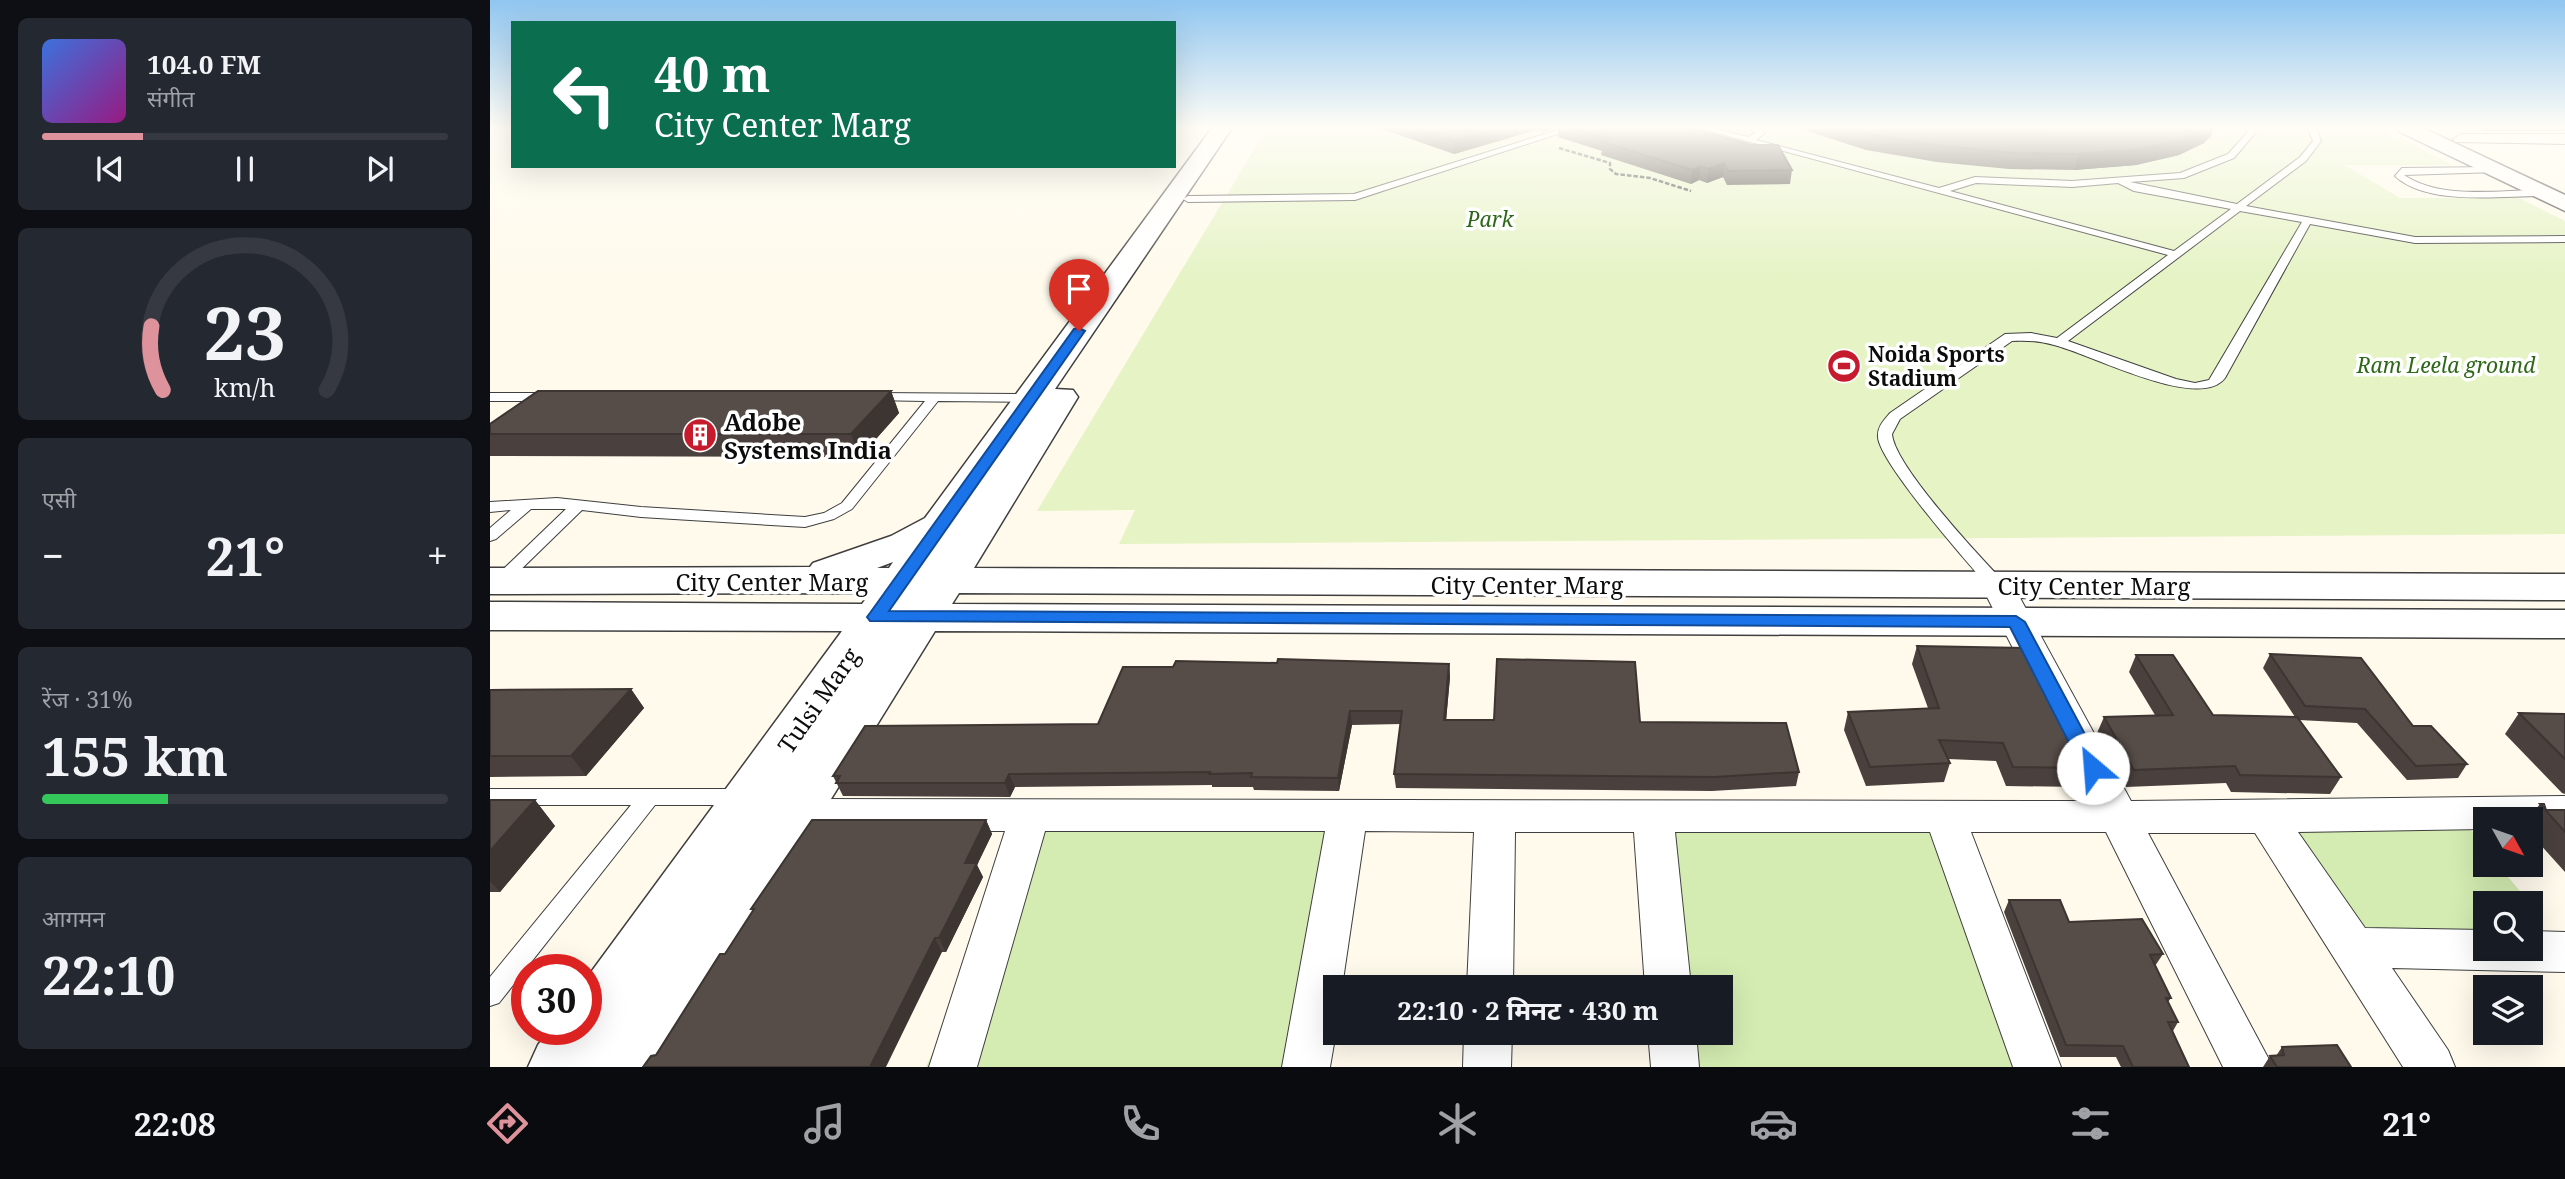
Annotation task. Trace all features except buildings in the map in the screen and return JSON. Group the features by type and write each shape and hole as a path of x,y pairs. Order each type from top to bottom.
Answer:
{"street":[{"name":"Tulsi Marg","path":"629,1067 923,617 1193,178"},
{"name":"Tulsi Marg","path":"560,1067 941,525 1197,178"},
{"path":"2518,178 2541,193 2565,204"},
{"path":"2538,178 2565,187"},
{"path":"987,515 987,534 1003,556 1056,582"},
{"path":"833,678 829,642 804,598 941,525"},
{"name":"City Center Marg","path":"493,593 804,598 901,582 2565,587"},
{"path":"1997,585 2249,1067"},
{"name":"City Center Marg","path":"804,598 876,617 2565,624"},
{"path":"794,815 2266,817 2565,812"},
{"path":"953,1067 1030,814"},
{"path":"1306,1067 1348,815"},
{"path":"1490,975 1495,815"},
{"path":"1653,816 1667,975"},
{"path":"1945,817 2037,1067"},
{"path":"2266,817 2431,1067"},
{"path":"2353,947 2565,952"},
{"path":"1487,1067 1488,1045"},
{"path":"1673,1045 1675,1067"}],"lane":[{"path":"1180,199 1355,197 1416,178"},
{"path":"1891,178 2175,254"},
{"path":"1940,191 1975,180 2073,184 2163,178"},
{"path":"2059,342 2277,178"},
{"path":"2402,178 2412,185 2439,191 2541,193"},
{"path":"2122,182 2134,188 2415,240 2565,240"},
{"path":"1997,585 1954,539 1891,453 1883,438 1885,427 1895,416 2009,337 2023,334 2059,342 2172,381 2194,387 2210,386 2219,378 2307,221"},
{"path":"490,397 560,397"},
{"path":"866,397 1032,398"},
{"path":"490,507 528,504 579,505 805,522 829,516 847,506 935,397"},
{"path":"490,536 528,504"},
{"path":"493,593 579,505"},
{"path":"490,797 750,797"},
{"path":"490,995 650,797"}],"path":[{"path":"1648,178 1691,191"}],"green space":[{"name":"Noida Sports Stadium","path":"1237,178 2366,178 2400,198 2519,198 2565,221 2565,534 1119,544 1135,510 1037,511"},
{"path":"2278,823 2465,823 2473,833 2473,877 2508,877 2520,891 2473,891 2473,939 2354,938"},
{"path":"1037,825 1331,828 1285,1067 926,1067"},
{"path":"1669,829 1935,829 2019,1067 1697,1067 1694,1045 1733,1045 1733,975 1687,975"}],"place":[{"name":"Noida Sports Stadium","path":"1844,366"},
{"name":"Adobe Systems India","path":"700,435"}],"route":[{"path":"1079,331 876,617 2016,622 2093,768"}],"park label":[{"name":"Park","path":"1490,219"},
{"name":"Ram Leela ground","path":"2446,365"}]}
